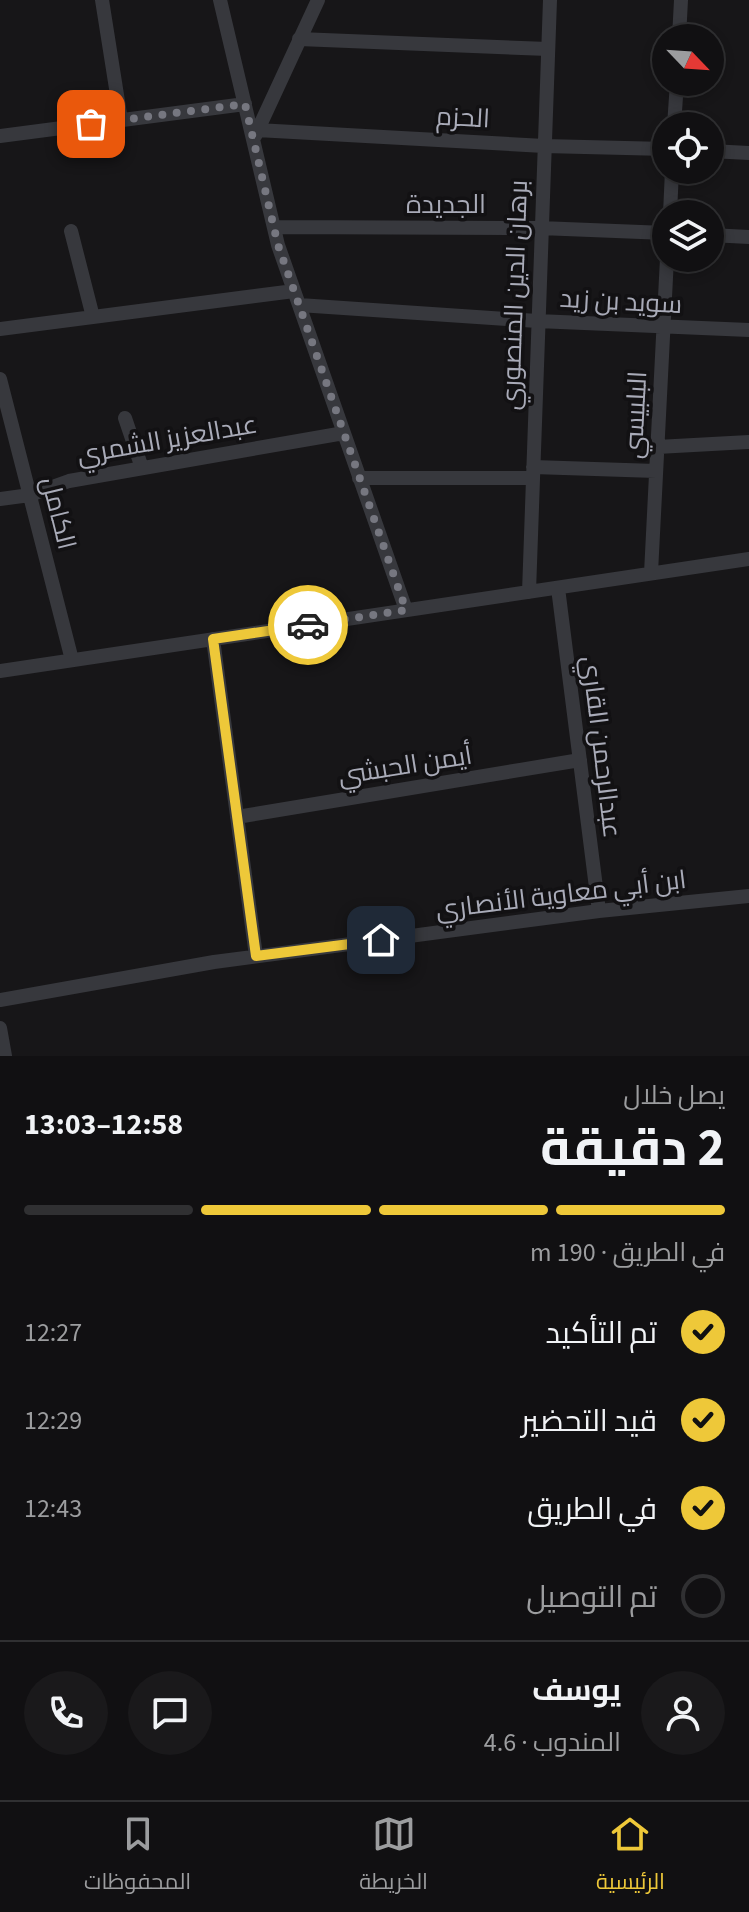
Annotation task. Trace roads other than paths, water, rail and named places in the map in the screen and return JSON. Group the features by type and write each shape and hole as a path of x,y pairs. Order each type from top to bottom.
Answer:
{"street":[{"path":"102,0 121,120"},
{"path":"220,0 255,135 274,227 406,610"},
{"path":"255,135 318,0"},
{"name":"برهان الدين المنصوري","path":"529,592 550,0"},
{"path":"680,24 681,0"},
{"path":"299,39 548,49"},
{"path":"0,136 245,104"},
{"name":"الحزم","path":"255,135 652,149"},
{"path":"724,152 749,153"},
{"name":"الجديدة","path":"274,227 540,228 652,232"},
{"path":"71,231 93,317"},
{"path":"724,236 749,237"},
{"name":"البلبيسي","path":"651,573 666,272"},
{"name":"سويد بن زيد","path":"0,329 296,298 537,321 749,330"},
{"name":"الكامل","path":"0,379 72,660"},
{"path":"125,418 142,468"},
{"name":"عبدالعزيز الشمري","path":"0,499 30,495 69,481 344,433"},
{"path":"657,447 749,442"},
{"path":"359,478 656,471"},
{"path":"0,671 749,559"},
{"name":"عبدالرحمن القاري","path":"558,588 599,911"},
{"path":"213,639 256,956"},
{"name":"أيمن الحبشي","path":"237,817 580,760"},
{"name":"ابن أبي معاوية الأنصاري","path":"0,1000 256,956 599,911 749,896"},
{"path":"0,1028 5,1056"}]}
